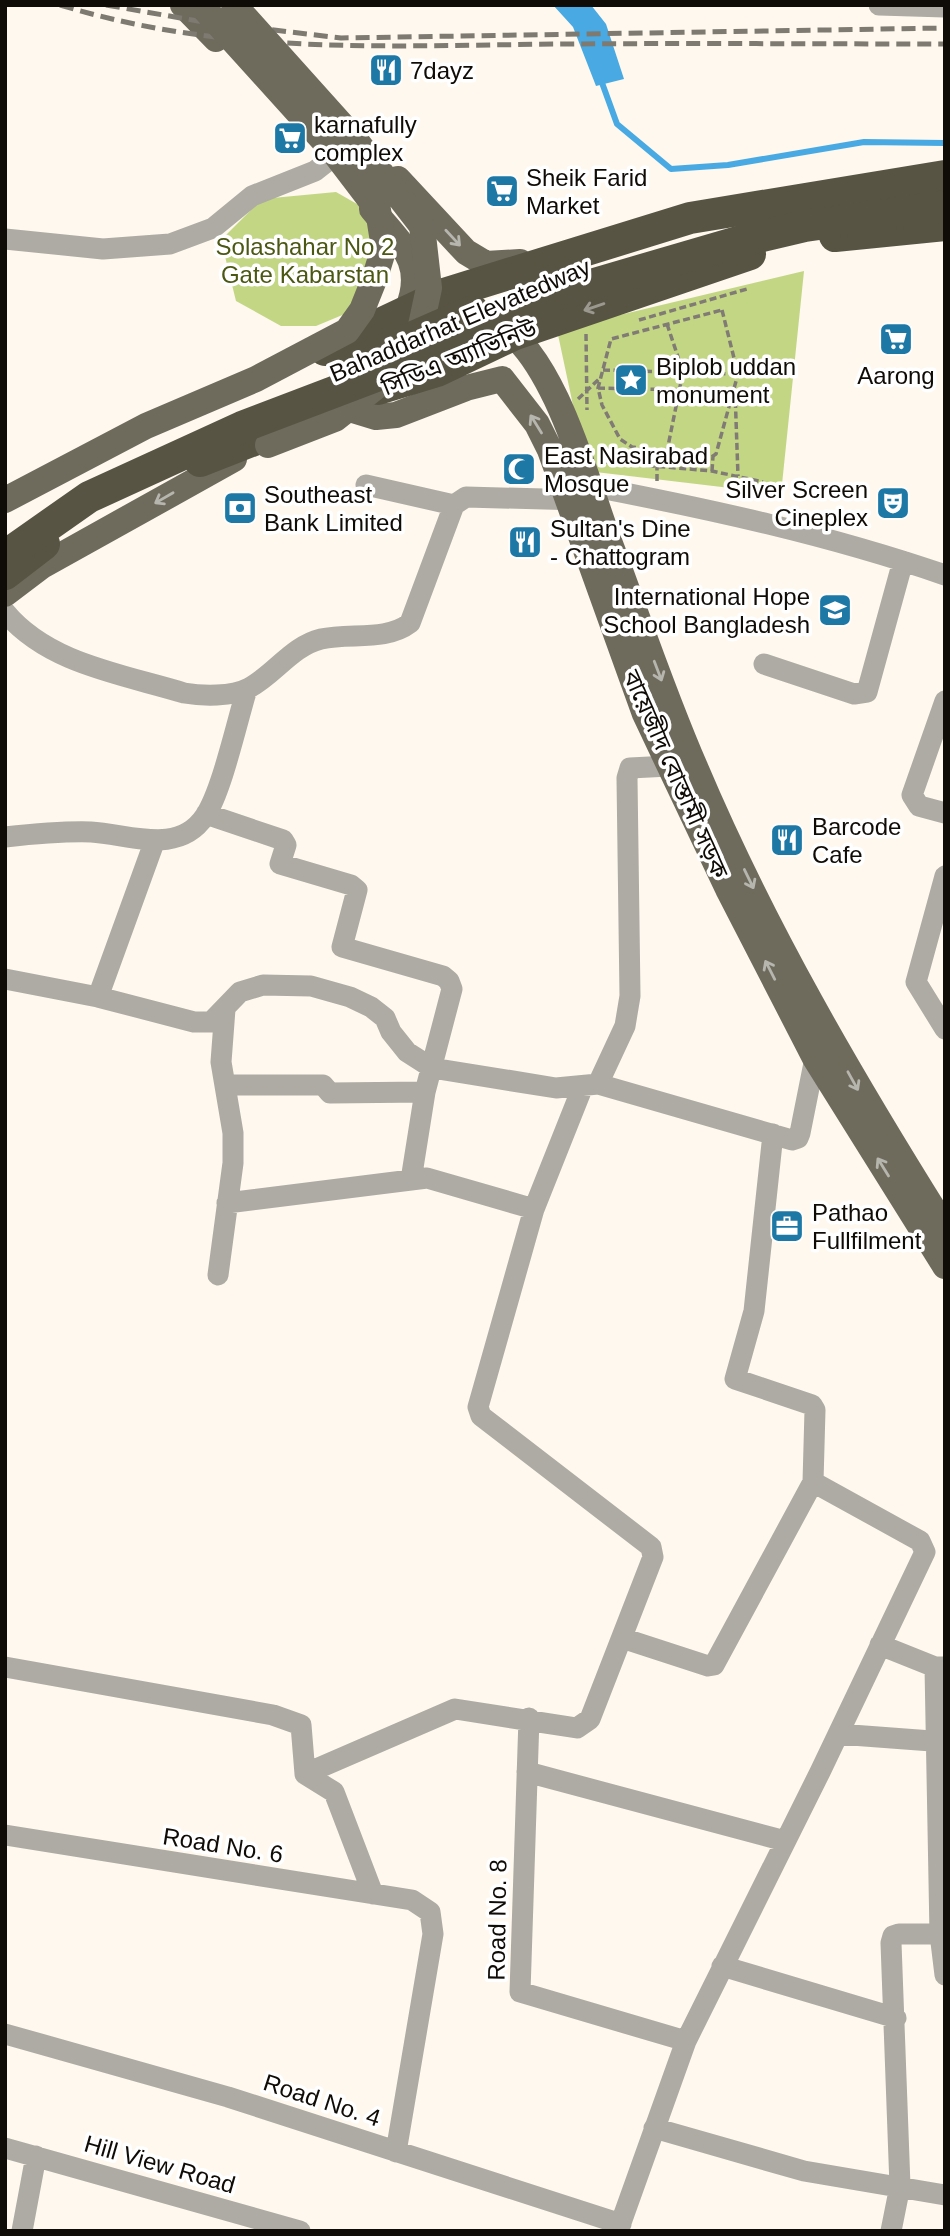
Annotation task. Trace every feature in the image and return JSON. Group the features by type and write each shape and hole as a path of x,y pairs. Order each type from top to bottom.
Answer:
{"highway":[{"path":"7,500 418,306 582,250 690,218 945,176"},
{"name":"Bahaddarhat Elevatedway","path":"5,535 83,485 545,280 639,249 736,224 945,194"},
{"name":"Bahaddarhat Elevatedway","path":"5,556 89,497 242,427 418,360 550,297 780,232 945,206"},
{"name":"সিডিএ অ্যাভিনিউ","path":"5,575 80,516 159,477 384,386 438,371 515,334 792,240 945,225"}],"main road":[{"path":"183,5 329,160 395,237 408,254 416,276 418,306"},
{"path":"7,500 146,426 302,356 347,331 362,310 370,290 384,248 378,210 333,151 201,5"},
{"path":"5,594 42,566 220,466 335,419 393,373 420,330 429,288 422,226 366,152 234,5"},
{"path":"244,5 466,252 486,264 498,265 562,251 582,250"},
{"name":"বায়েজীদ বোস্তামী সড়ক","path":"418,306 474,312 515,334 540,368 561,410 695,767 739,860 859,1092 945,1228"},
{"path":"540,368 541,340 552,321"},
{"name":"বায়েজীদ বোস্তামী সড়ক","path":"340,406 376,417 396,415 466,388 502,379 537,424 550,450 645,714 668,766 815,1058 945,1266"}],"street":[{"path":"879,5 945,7"},
{"path":"5,239 103,249 170,244 213,228 252,196 315,171 329,160"},
{"path":"366,485 454,505"},
{"path":"5,612 27,635 59,655 184,693 205,695 247,689 299,650 320,639 398,632 410,623 454,505 466,497 566,500 591,493 695,506 805,532 945,575"},
{"path":"764,664 855,694 867,692 903,561"},
{"path":"5,837 92,832 155,841 180,838 194,830 206,814 247,689"},
{"path":"945,701 912,795 919,806 945,813"},
{"path":"305,1774 455,1709 529,1718 577,1728 585,1726 653,1557 651,1548 478,1412 534,1209 590,1085 625,1026 630,996 627,778 630,768 668,766"},
{"path":"206,814 283,840 286,845 280,864 351,885 357,890 342,947 449,981 452,989 425,1093 411,1180"},
{"path":"98,997 155,841"},
{"path":"945,876 916,982 945,1029"},
{"path":"5,979 98,997 194,1022 211,1022 240,992 263,985 311,986 351,997 385,1018 407,1052 432,1068 556,1088 590,1085 792,1140 798,1138 815,1058"},
{"path":"218,1275 233,1133 221,1062 225,1009"},
{"path":"225,1085 323,1085 330,1093 425,1093"},
{"path":"622,1638 708,1667 713,1665 813,1482 815,1410 812,1405 734,1380 754,1311 773,1134"},
{"path":"227,1203 427,1178 534,1209"},
{"path":"620,2227 686,2041 925,1552 924,1545 813,1482"},
{"path":"880,1645 940,1667 940,1934 945,1975"},
{"path":"5,1667 273,1715 293,1721 301,1725 304,1735 305,1774"},
{"name":"Road No. 8","path":"529,1718 520,1992 686,2041"},
{"path":"838,1734 941,1742"},
{"path":"527,1772 785,1841"},
{"path":"305,1774 334,1792 373,1894"},
{"name":"Road No. 6","path":"5,1835 412,1900 430,1912 433,1934 396,2152"},
{"path":"891,2231 900,2186 896,2018 891,1943 893,1936 940,1934"},
{"path":"722,1966 896,2018"},
{"name":"Road No. 4","path":"5,2034 228,2097 620,2227"},
{"path":"654,2127 804,2171 945,2195"},
{"name":"Hill View Road","path":"5,2148 300,2231"},
{"path":"22,2231 36,2156"}],"path":[{"path":"636,321 747,289"},
{"path":"714,299 717,311"},
{"path":"712,471 713,456 716,454 738,374 722,310 611,339 598,388 602,405 620,439 632,447 713,456"},
{"path":"662,315 683,372 662,466"},
{"path":"586,332 588,420"},
{"path":"603,370 738,374"},
{"path":"586,394 601,378"},
{"path":"598,388 735,391"},
{"path":"735,391 738,476"},
{"path":"603,461 712,471 763,482"}],"green space":[{"name":"Solashahar No 2 Gate Kabarstan","path":"336,192 364,208 391,272 376,301 316,326 281,326 236,301 221,240 262,199"},
{"path":"804,271 781,494 587,471 557,330"}],"water":[{"path":"553,5 591,5 606,24 624,79 596,86 573,27"}],"waterway":[{"path":"601,80 617,124 671,169 728,165 864,142 945,143"}],"railway":[{"path":"60,5 124,22 187,33 313,44 945,44"},
{"path":"106,5 198,21 341,38 945,28"}],"place":[{"name":"7dayz","path":"386,70"},
{"name":"karnafully complex","path":"290,138"},
{"name":"Sheik Farid Market","path":"502,191"},
{"name":"Aarong","path":"896,339"},
{"name":"Biplob uddan monument","path":"631,380"},
{"name":"East Nasirabad Mosque","path":"519,469"},
{"name":"Silver Screen Cineplex","path":"893,503"},
{"name":"Southeast Bank Limited","path":"240,508"},
{"name":"Sultan's Dine - Chattogram","path":"525,542"},
{"name":"International Hope School Bangladesh","path":"835,610"},
{"name":"Barcode Cafe","path":"787,840"},
{"name":"Pathao Fullfilment","path":"787,1226"}]}
